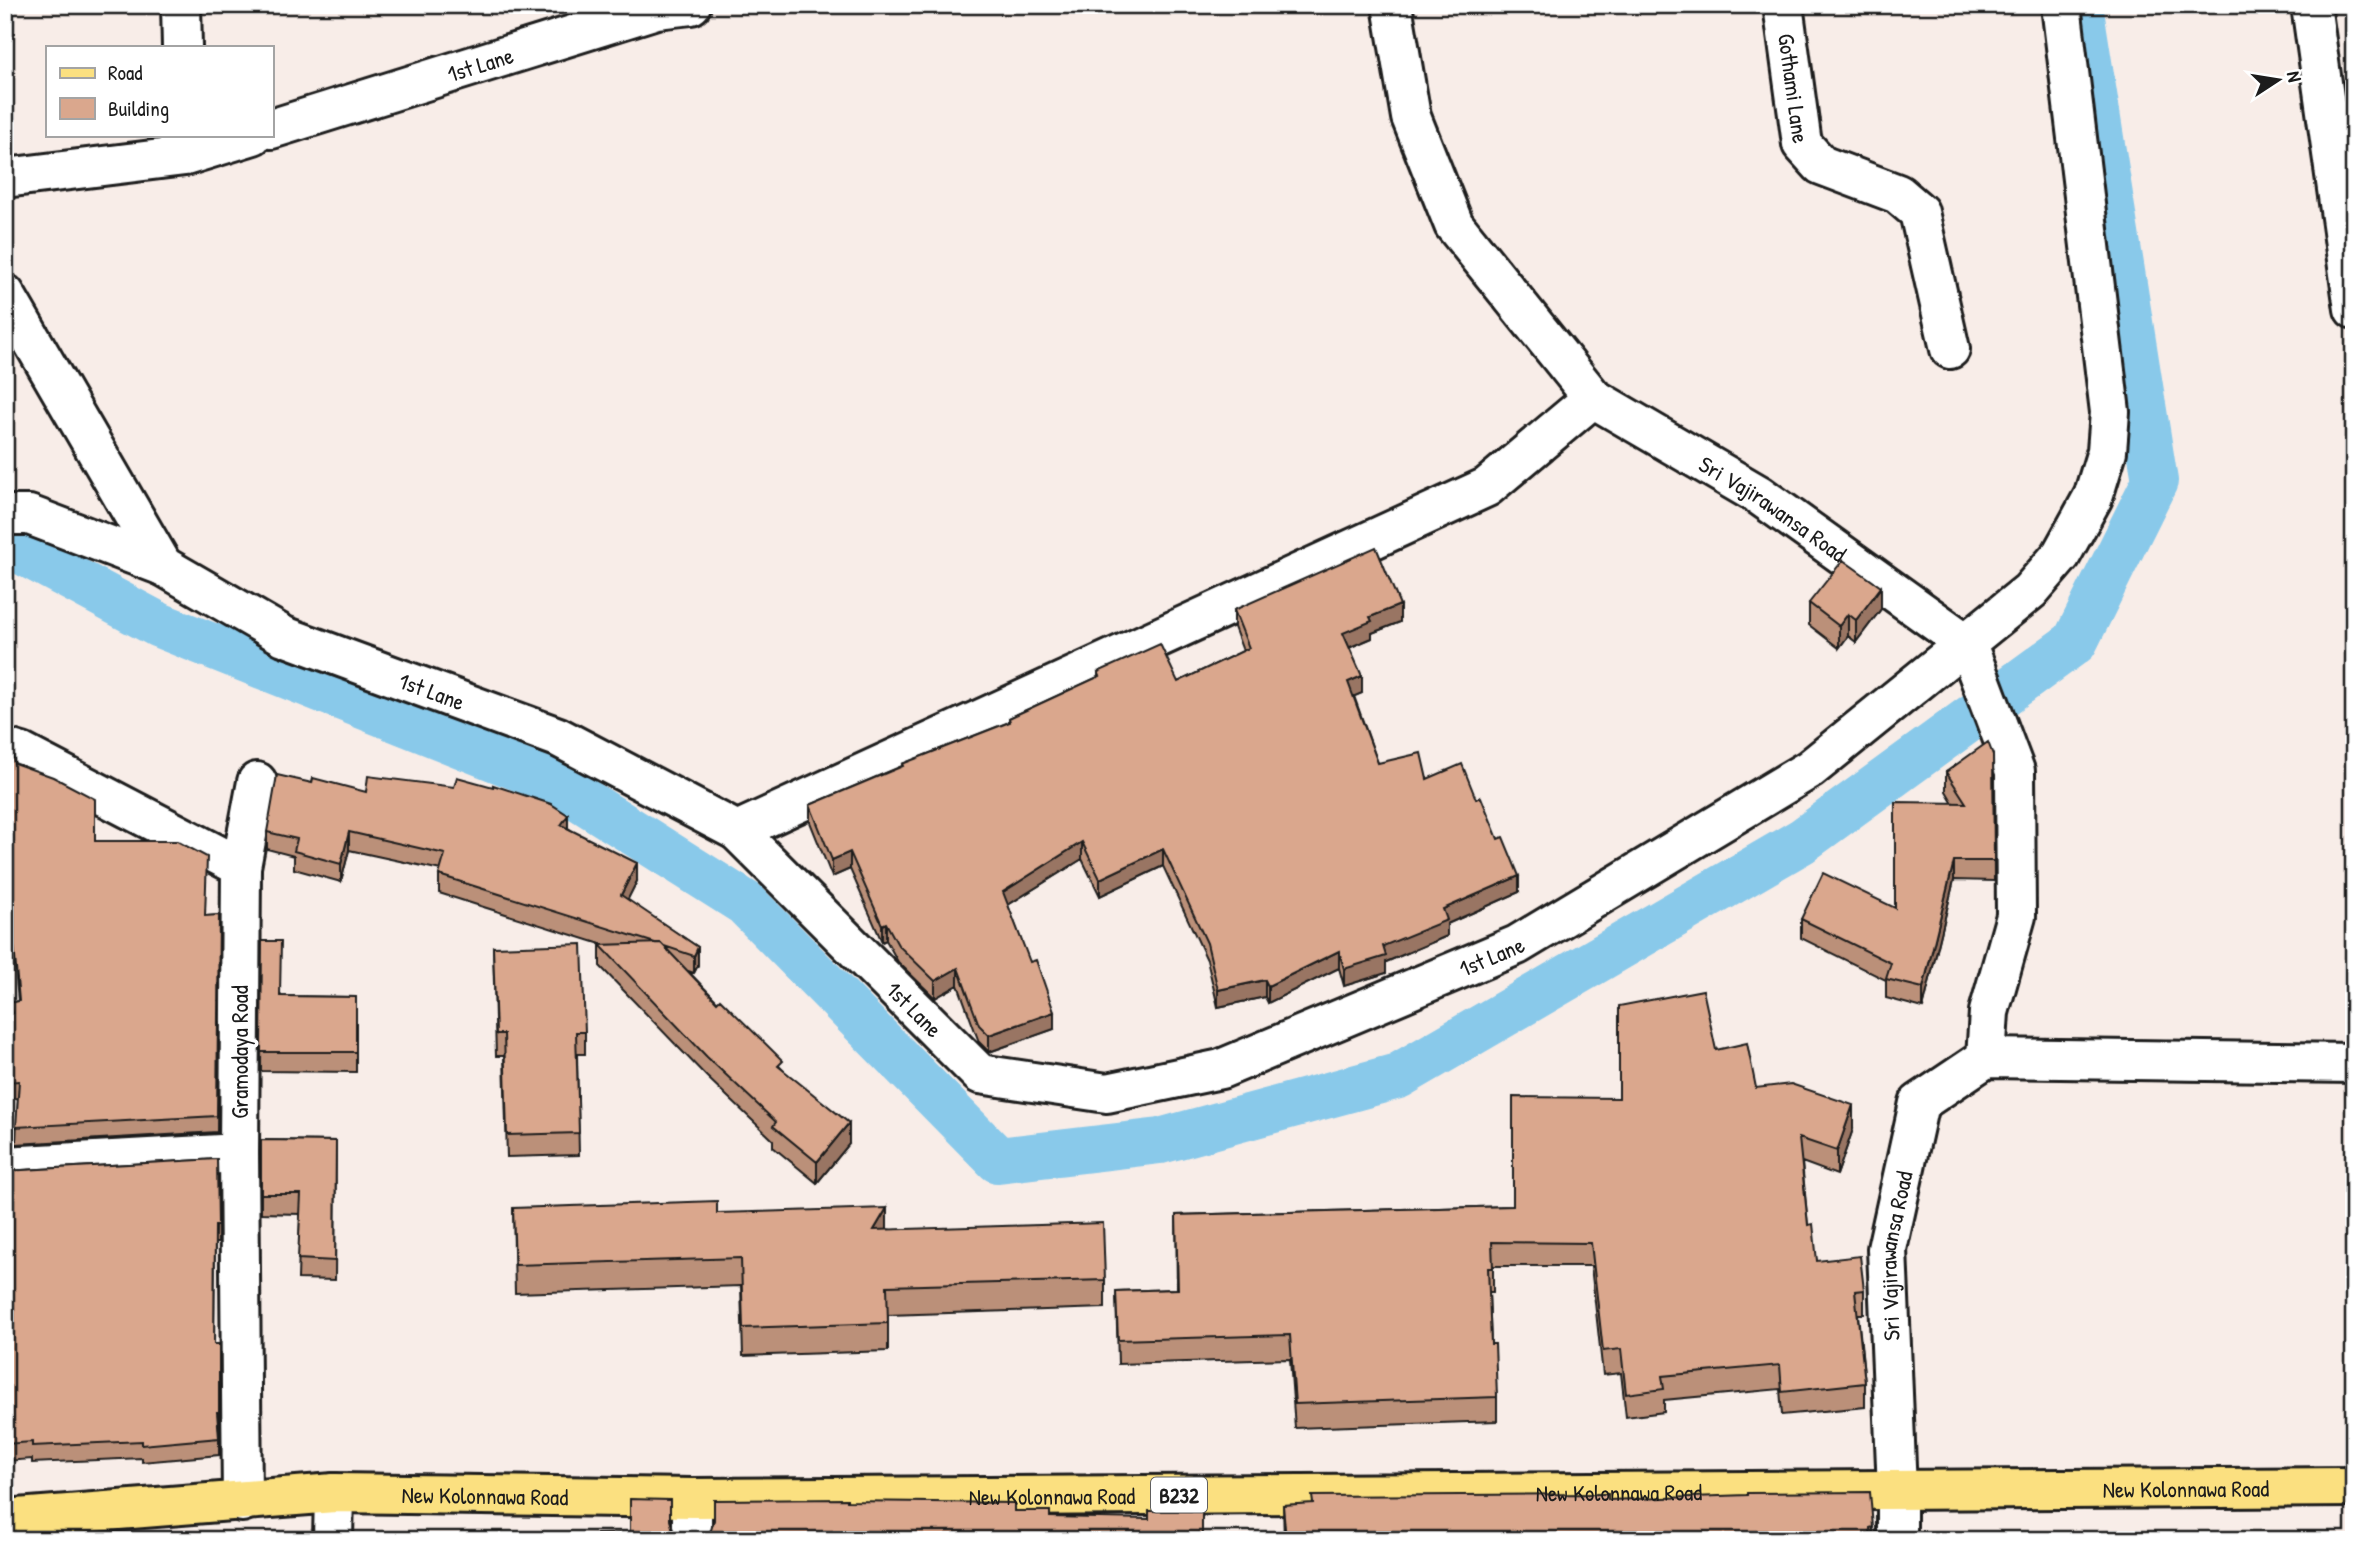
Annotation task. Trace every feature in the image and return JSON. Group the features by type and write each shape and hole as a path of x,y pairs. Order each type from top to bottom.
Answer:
{"main road":[{"name":"New Kolonnawa Road","path":"5,1519 334,1493 692,1498 2354,1487"}],"street":[{"path":"181,5 182,46"},
{"name":"Sri Vajirawansa Road","path":"1392,5 1410,117 1454,225 1593,398 1759,495 1967,644"},
{"name":"Gothami Lane","path":"1783,5 1802,144 1821,165 1898,194 1919,212 1950,349"},
{"name":"1st Lane","path":"5,294 163,566 284,636 558,737 737,831 980,1074 1107,1093 1221,1069 1517,946 1810,769 2030,591 2061,555 2093,497 2107,451 2110,412 2061,5"},
{"path":"2311,5 2354,309"},
{"name":"1st Lane","path":"273,128 668,7"},
{"path":"5,178 246,136"},
{"path":"737,831 1487,487 1593,398"},
{"path":"5,515 29,515 163,566"},
{"path":"1967,644 2015,771 2016,916 1989,1012 1986,1058 2354,1063"},
{"path":"5,748 22,753 241,867"},
{"name":"Gramodaya Road","path":"242,1502 239,1153 241,867 257,782"},
{"name":"Sri Vajirawansa Road","path":"1897,1540 1887,1249 1919,1103 1986,1058"},
{"path":"5,1166 239,1153"},
{"path":"333,1540 334,1493"},
{"path":"691,1540 692,1498"}],"building":[{"path":"1376,547 1400,605 1370,617 1372,621 1343,633 1362,676 1348,682 1378,763 1421,753 1427,779 1462,764 1476,799 1481,797 1498,839 1503,837 1519,876 1443,909 1447,920 1383,946 1386,956 1344,969 1339,951 1268,986 1265,980 1218,990 1207,943 1163,849 1100,879 1082,842 1003,892 1030,962 1036,960 1054,1012 989,1035 979,1025 958,968 935,981 898,945 886,923 882,925 850,852 832,860 810,805 903,766 902,764 1010,722 1009,718 1100,676 1098,672 1160,644 1178,682 1249,648 1234,610"},
{"path":"1843,560 1881,587 1856,620 1848,614 1839,626 1809,603"},
{"path":"1988,742 1993,755 1994,861 1954,861 1923,988 1886,979 1891,963 1801,919 1823,873 1895,908 1895,802 1966,803 1946,772"},
{"path":"5,754 13,756 14,763 53,777 95,799 95,841 177,841 207,857 205,916 219,915 217,1116 16,1127 19,1081 5,1082 5,1014 13,1013 10,1003 19,1001 8,880 5,879"},
{"path":"277,775 312,783 313,778 366,792 368,776 454,787 457,777 493,785 551,804 568,815 561,825 637,863 621,895 698,947 694,956 661,943 439,875 445,854 349,832 341,864 294,851 297,839 267,832"},
{"path":"262,941 281,941 280,996 356,997 356,1052 261,1052"},
{"path":"661,943 717,1002 720,999 783,1061 778,1066 849,1123 817,1162 773,1126 776,1122 707,1057 600,945"},
{"path":"582,944 585,1032 576,1032 579,1133 507,1135 504,1034 496,1034 493,947"},
{"path":"1703,990 1716,1050 1747,1043 1756,1088 1791,1084 1853,1105 1837,1151 1799,1138 1808,1225 1813,1224 1817,1261 1860,1256 1864,1290 1855,1291 1865,1383 1782,1392 1780,1365 1662,1376 1664,1389 1626,1394 1621,1349 1603,1351 1591,1243 1492,1242 1493,1268 1488,1268 1491,1344 1495,1344 1497,1397 1295,1404 1290,1335 1118,1340 1116,1291 1178,1289 1176,1215 1513,1206 1513,1097 1619,1098 1619,1006"},
{"path":"261,1140 336,1141 335,1261 298,1259 301,1194 261,1194"},
{"path":"217,1159 214,1344 219,1344 219,1438 142,1445 142,1441 32,1446 32,1442 5,1444 5,1171"},
{"path":"717,1201 717,1213 887,1208 874,1230 1103,1223 1105,1280 887,1286 888,1323 743,1328 741,1258 515,1265 513,1208"},
{"path":"1870,1492 1873,1527 1870,1528 1871,1540 1286,1540 1283,1505 1313,1503 1312,1496 1608,1494 1608,1500 1747,1493"},
{"path":"630,1499 670,1500 673,1530 685,1540 478,1540 630,1533"},
{"path":"847,1499 1014,1503 1014,1511 1050,1511 1050,1517 1149,1519 1149,1511 1202,1511 1202,1540 700,1540 711,1530 714,1500"}],"waterway":[{"path":"5,551 17,549 159,625 554,782 745,903 998,1160 1160,1141 1398,1076 1802,841 2075,642 2155,481 2080,5"}]}
